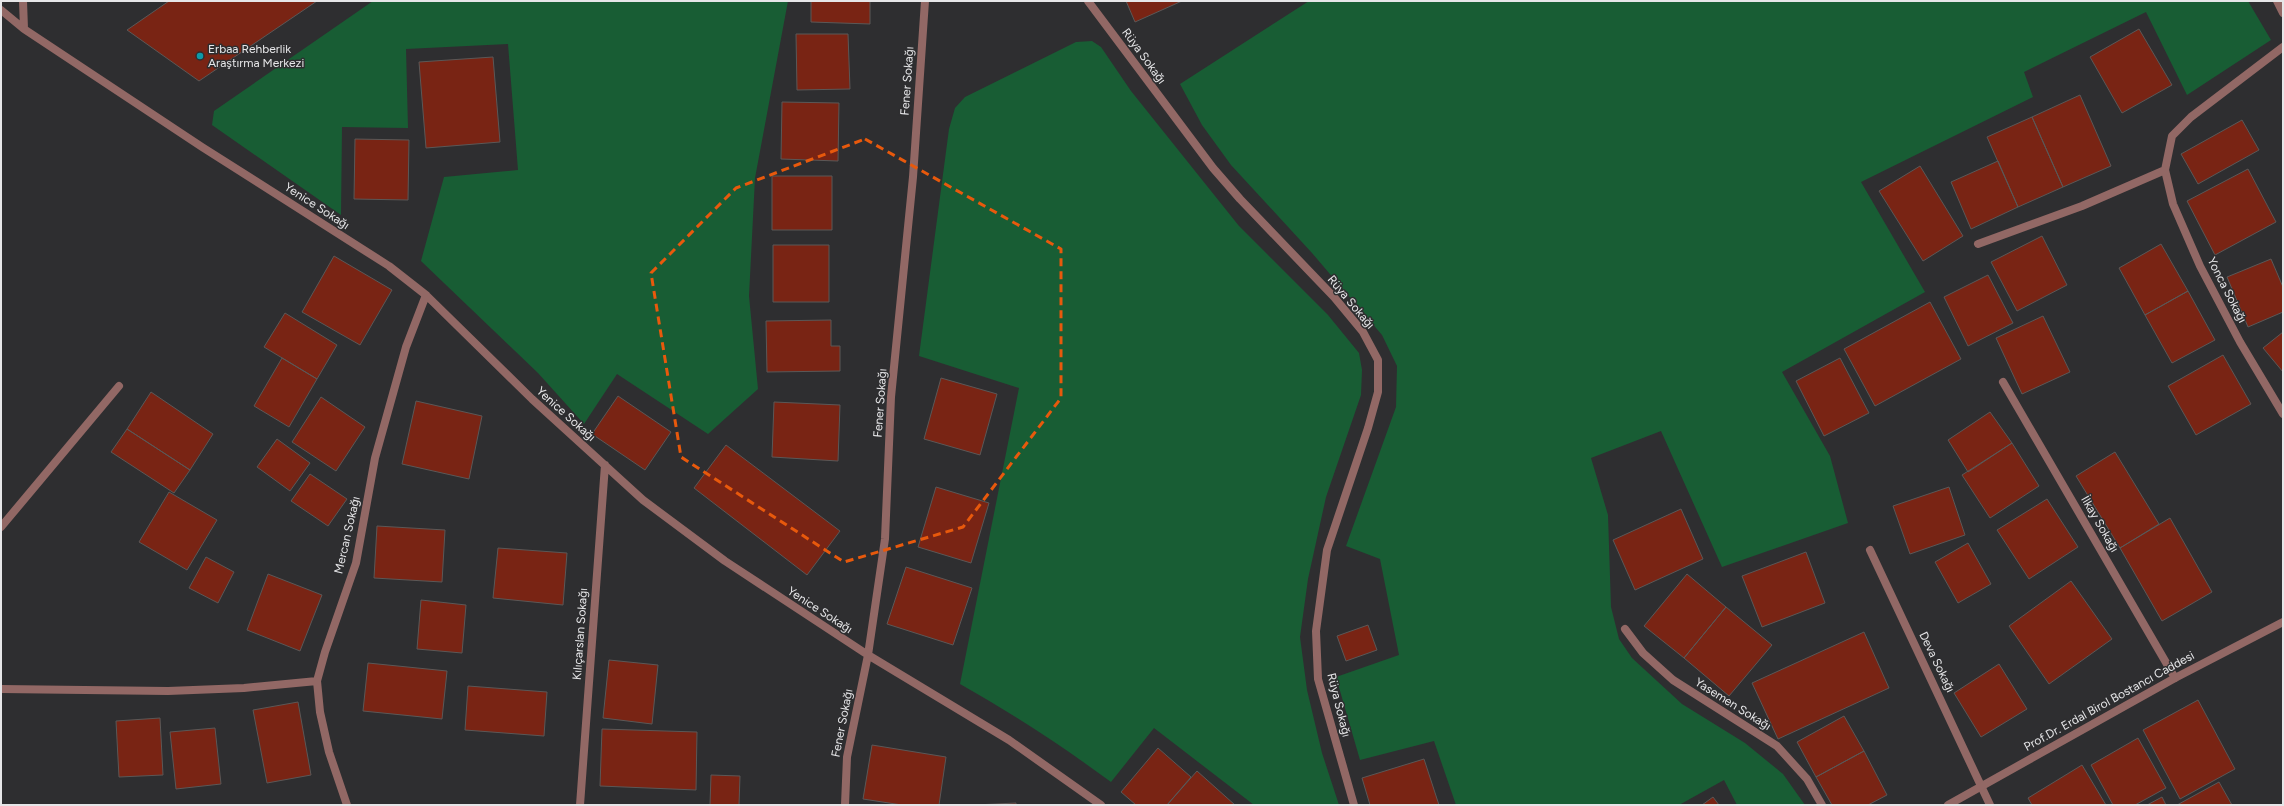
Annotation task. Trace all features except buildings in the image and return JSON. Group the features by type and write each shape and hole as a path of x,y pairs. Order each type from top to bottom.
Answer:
{"street":[{"path":"23,1 24,29"},
{"name":"Fener Sokağı","path":"845,805 847,757 868,655 885,539 891,397 913,177 925,1"},
{"name":"Rüya Sokağı","path":"1088,1 1213,168 1240,199 1334,297 1363,332 1378,360 1378,392 1368,428 1327,550 1316,631 1318,679 1354,805"},
{"path":"2277,1 2283,13"},
{"name":"Yenice Sokağı","path":"1,10 24,29 202,147 390,266 426,295 532,399 643,500 725,561 868,655 1009,740 1101,805"},
{"name":"Yonca Sokağı","path":"2283,47 2191,117 2172,136 2165,170 2173,204 2200,266 2240,342 2283,414"},
{"path":"1978,244 2082,206 2165,170"},
{"name":"Mercan Sokağı","path":"347,805 329,752 320,712 317,681 356,563 375,458 406,347 426,295"},
{"name":"İlkay Sokağı","path":"2003,382 2175,678"},
{"path":"1,527 119,386"},
{"name":"Kılıçarslan Sokağı","path":"580,805 605,465"},
{"name":"Deva Sokağı","path":"1870,550 1982,785 1990,805"},
{"name":"Prof.Dr. Erdal Birol Bostancı Caddesi","path":"1948,805 2175,678 2283,622"},
{"name":"Yasemen Sokağı","path":"1625,629 1643,653 1673,680 1715,708 1755,730 1777,746 1807,779 1822,805"},
{"path":"1,689 168,691 244,688 317,681"}],"highlighted area":[{"path":"865,139 1061,249 1061,398 963,527 844,562 681,457 651,273 736,188"}],"green space":[{"path":"373,1 788,1 755,178 749,296 758,389 708,434 617,374 584,424 538,373 421,261 444,177 518,170 508,44 406,49 408,128 342,127 341,215 212,125 214,111"},
{"path":"1309,1 2248,1 2271,40 2187,95 2146,12 2024,72 2033,97 1861,182 1925,292 1782,372 1830,456 1848,523 1722,567 1661,431 1591,458 1608,515 1611,607 1619,639 1632,658 1682,704 1745,743 1783,774 1805,805 1737,805 1724,780 1679,805 1456,805 1434,741 1360,760 1336,677 1399,655 1380,559 1346,546 1396,407 1397,366 1382,335 1312,253 1231,165 1202,125 1180,84"},
{"path":"1092,41 1101,47 1131,91 1239,226 1328,315 1359,353 1362,370 1361,395 1326,497 1308,579 1300,637 1307,690 1322,753 1339,805 1254,805 1154,728 1111,782 1037,731 960,684 1019,388 919,356 949,129 955,108 965,97 1076,42"}],"place":[{"name":"Erbaa Rehberlik Araştırma Merkezi","path":"200,56"}]}
